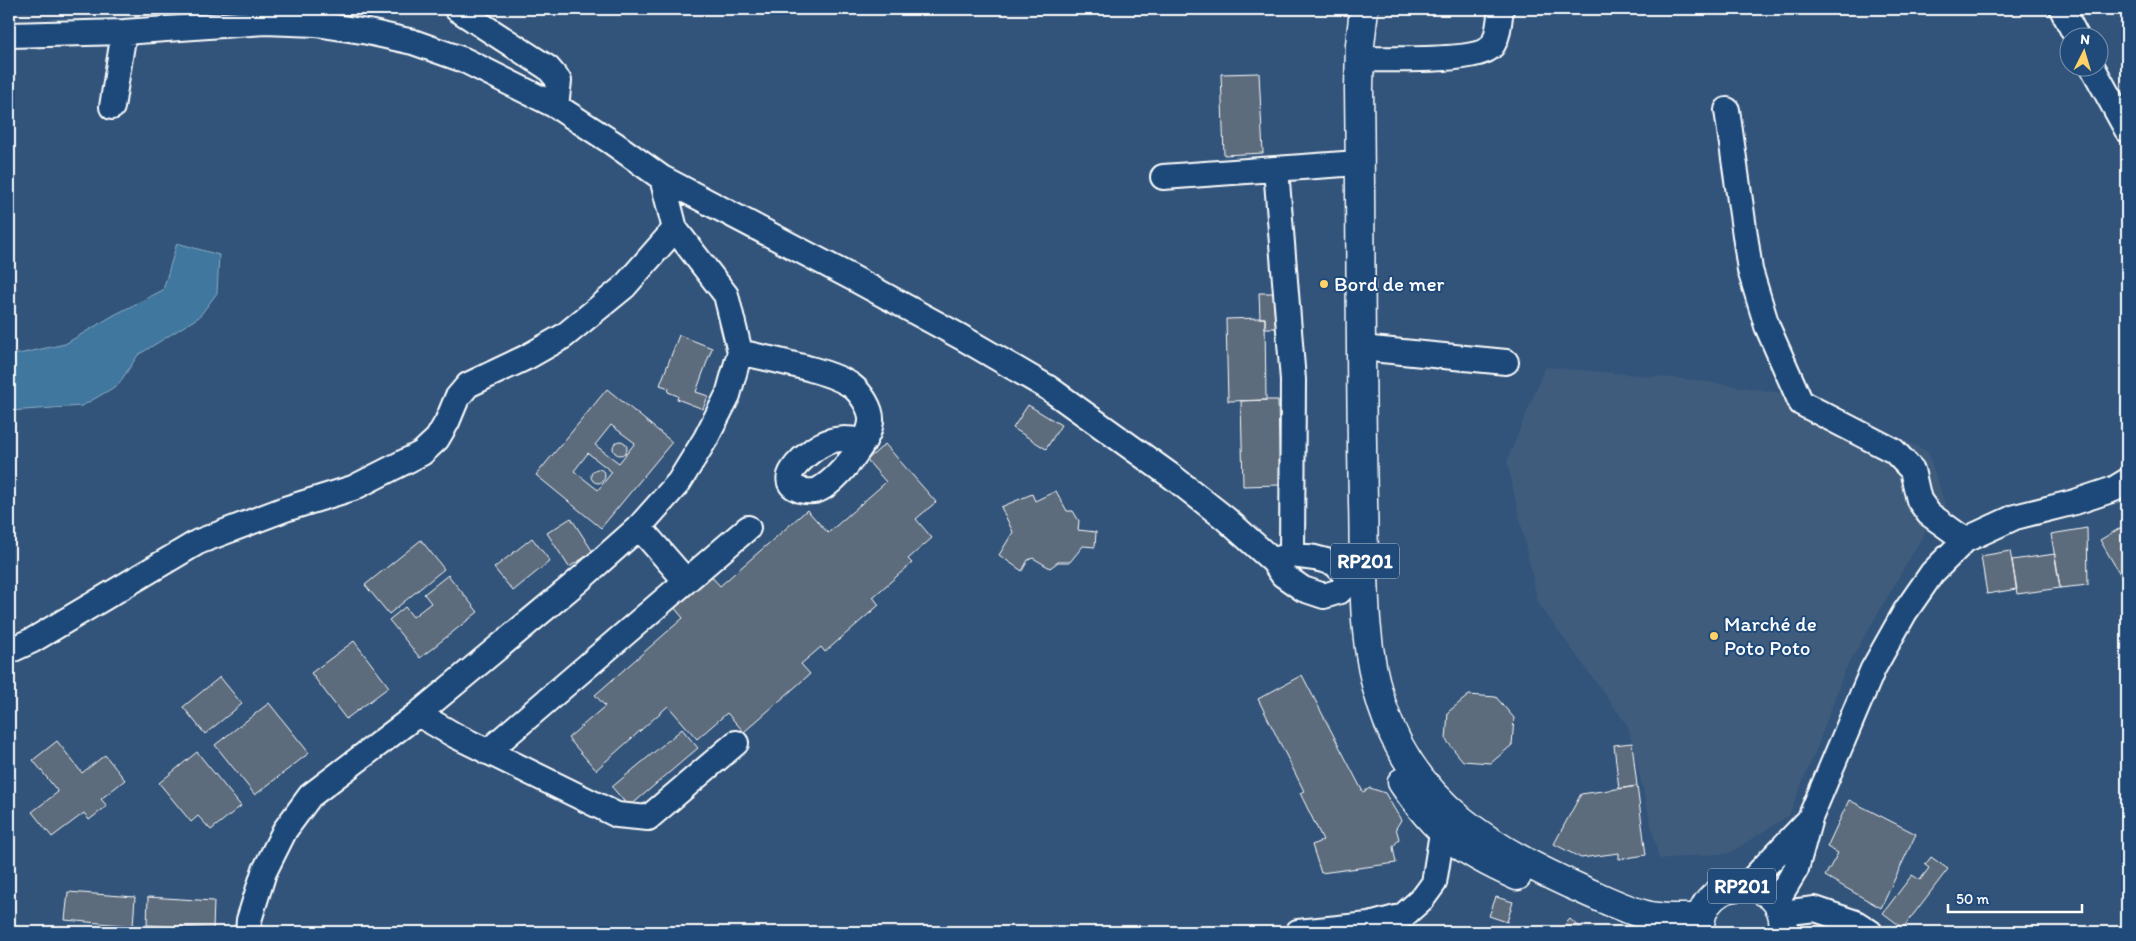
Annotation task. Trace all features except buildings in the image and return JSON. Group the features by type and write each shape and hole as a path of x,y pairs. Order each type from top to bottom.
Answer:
{"main road":[{"name":"RP201","path":"1347,9 1342,78 1346,538 1357,579 1369,649 1382,705 1399,745 1417,774 1436,798 1464,824 1544,873 1650,916 1701,925 1708,902 1719,892 1732,886 1747,886 1763,891 1780,916"},
{"name":"RP201","path":"1364,9 1359,59 1361,348 1357,579 1352,638 1356,670 1366,710 1382,750 1421,811 1442,833 1460,847 1497,867 1596,910 1663,932"}],"street":[{"path":"457,9 548,68 559,81 556,106"},
{"path":"1359,59 1422,58 1481,53 1492,46 1498,33 1501,9"},
{"path":"2062,9 2072,28"},
{"path":"9,35 124,32 265,22 316,24 368,32 413,42 464,60 556,106 662,178 851,277 961,337 1047,387 1282,558 1316,558 1334,563 1357,579 1340,591 1324,596 1303,589 1283,575 1282,558 1293,380 1276,169"},
{"path":"112,107 124,32"},
{"path":"2098,78 2127,130"},
{"path":"1728,110 1750,270 1767,326 1800,403 1894,451 1912,470 1919,500 1929,514 1965,540"},
{"path":"1163,177 1344,164"},
{"path":"248,932 249,920 264,872 285,830 310,796 418,714 577,582 639,527 679,482 706,438 728,395 740,352 726,295 675,229 662,178"},
{"path":"9,651 33,640 198,542 285,509 353,488 422,453 437,439 447,422 457,398 468,385 527,357 564,336 624,287 675,229"},
{"path":"1361,348 1506,362"},
{"path":"740,352 832,376 852,386 871,410 871,422 864,441"},
{"path":"1780,916 1796,869 1810,818 1873,668 1932,572 1965,540 2015,517 2076,502 2114,489 2127,481"},
{"path":"639,527 686,581"},
{"path":"487,752 748,528"},
{"path":"418,714 487,752 616,815 648,818 736,743"},
{"path":"1747,886 1810,818"},
{"path":"1298,932 1369,925 1403,916 1423,898 1434,883 1442,833"},
{"path":"1780,916 1815,909 1856,923 1870,932"}],"shaded area":[{"path":"177,243 219,255 217,293 199,317 138,355 118,385 82,406 9,411 9,356 65,344 114,315 163,290"},
{"name":"Marché de Poto Poto","path":"1545,367 1695,380 1821,399 1928,452 1946,507 1928,527 1845,670 1819,742 1789,815 1730,853 1659,859 1628,726 1538,603 1507,461"}],"place":[{"name":"Bord de mer","path":"1324,284"},
{"name":"Marché de Poto Poto","path":"1714,636"}]}
